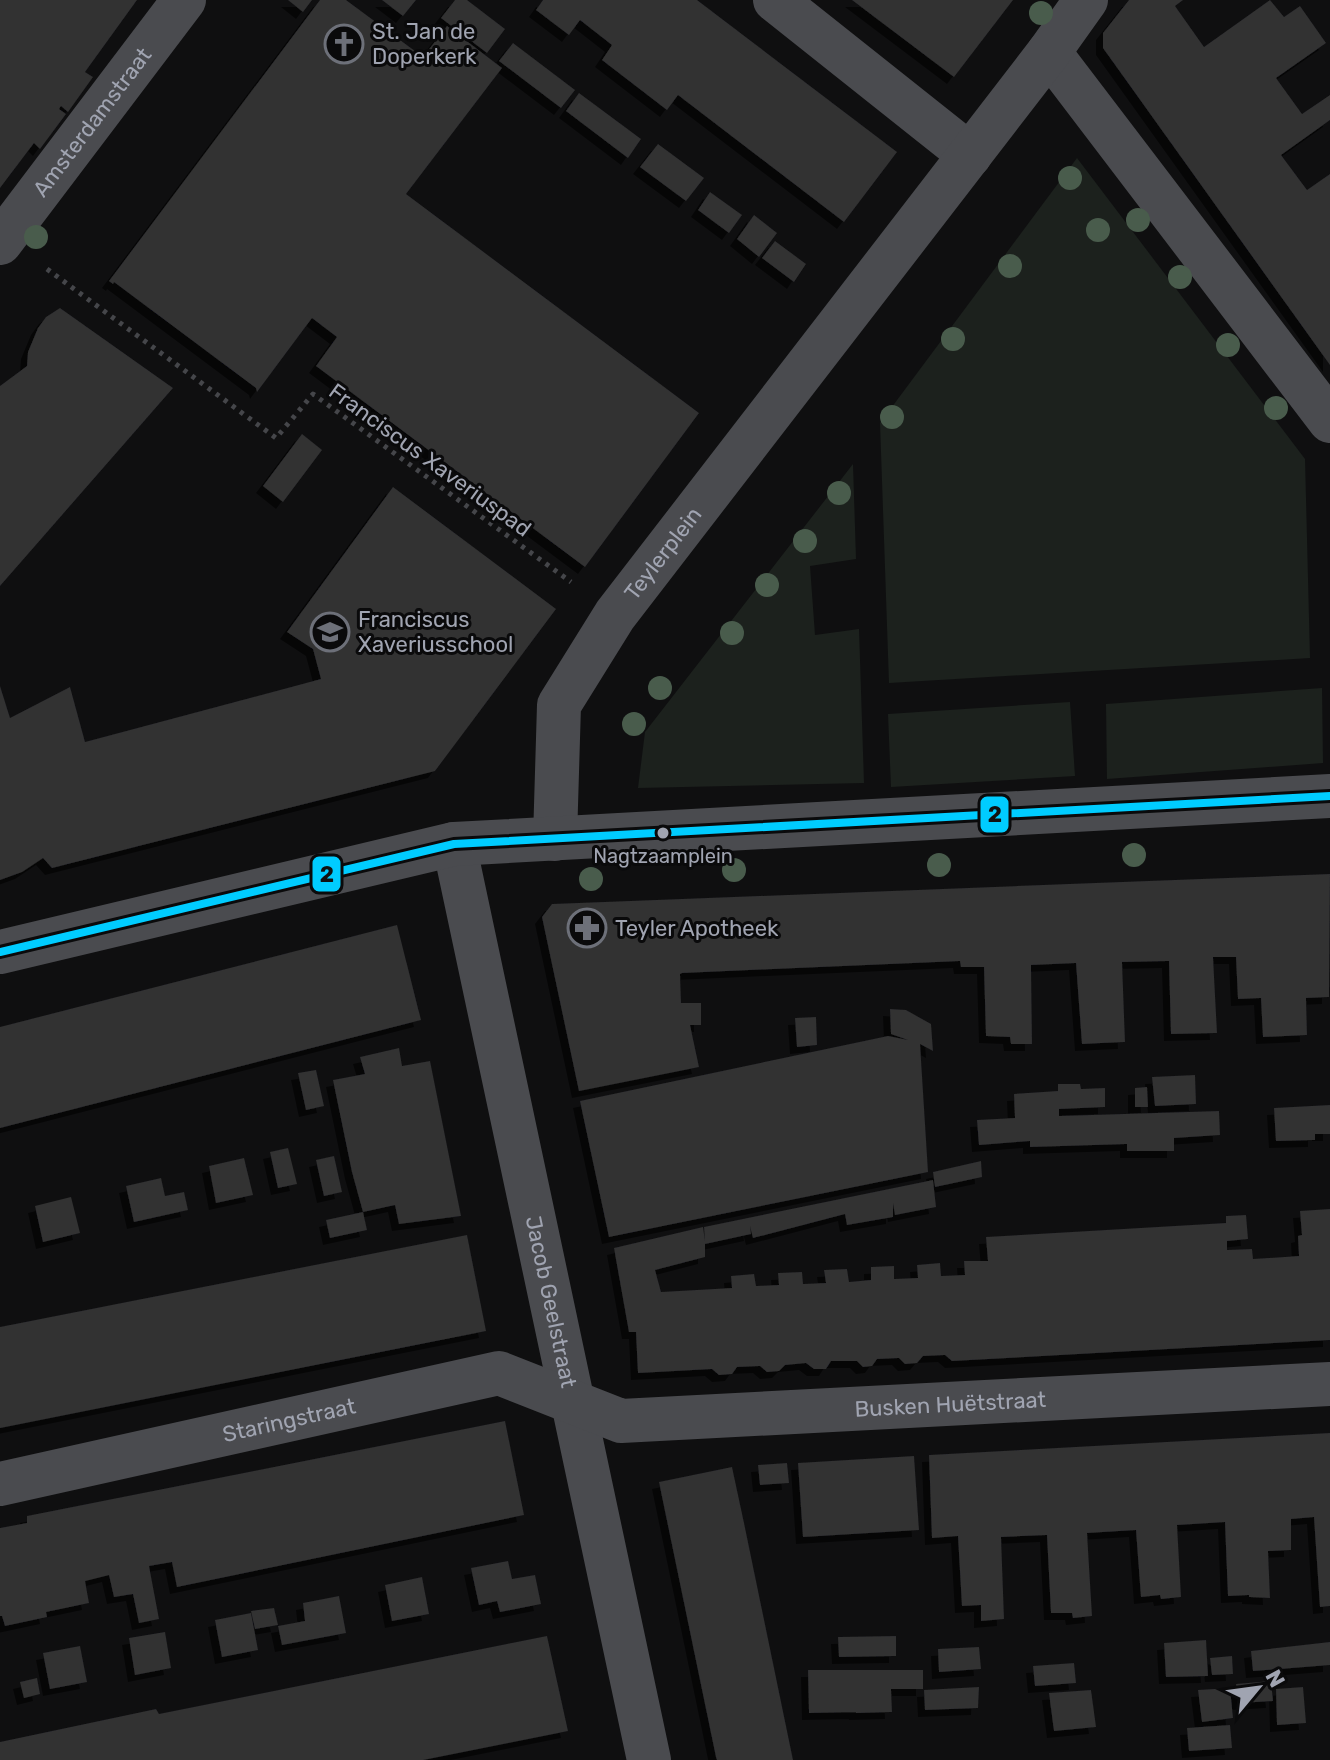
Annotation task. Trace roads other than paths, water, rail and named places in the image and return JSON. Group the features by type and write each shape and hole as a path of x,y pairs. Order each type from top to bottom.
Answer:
{"street":[{"name":"Amsterdamstraat","path":"2,240 184,0"},
{"path":"775,0 970,155"},
{"name":"Teylerplein","path":"555,839 559,705 615,615 1086,0"},
{"path":"1049,52 1330,421"},
{"path":"19,947 454,844 1330,796"},
{"name":"Jacob Geelstraat","path":"454,844 649,1760"},
{"name":"Staringstraat","path":"0,1484 499,1373 574,1403"},
{"name":"Busken Huëtstraat","path":"574,1403 621,1421 1330,1384"}],"place":[{"name":"St. Jan de Doperkerk","path":"344,44"},
{"name":"Franciscus Xaveriusschool","path":"330,632"},
{"name":"Nagtzaamplein","path":"663,833"},
{"name":"Teyler Apotheek","path":"587,928"}]}
